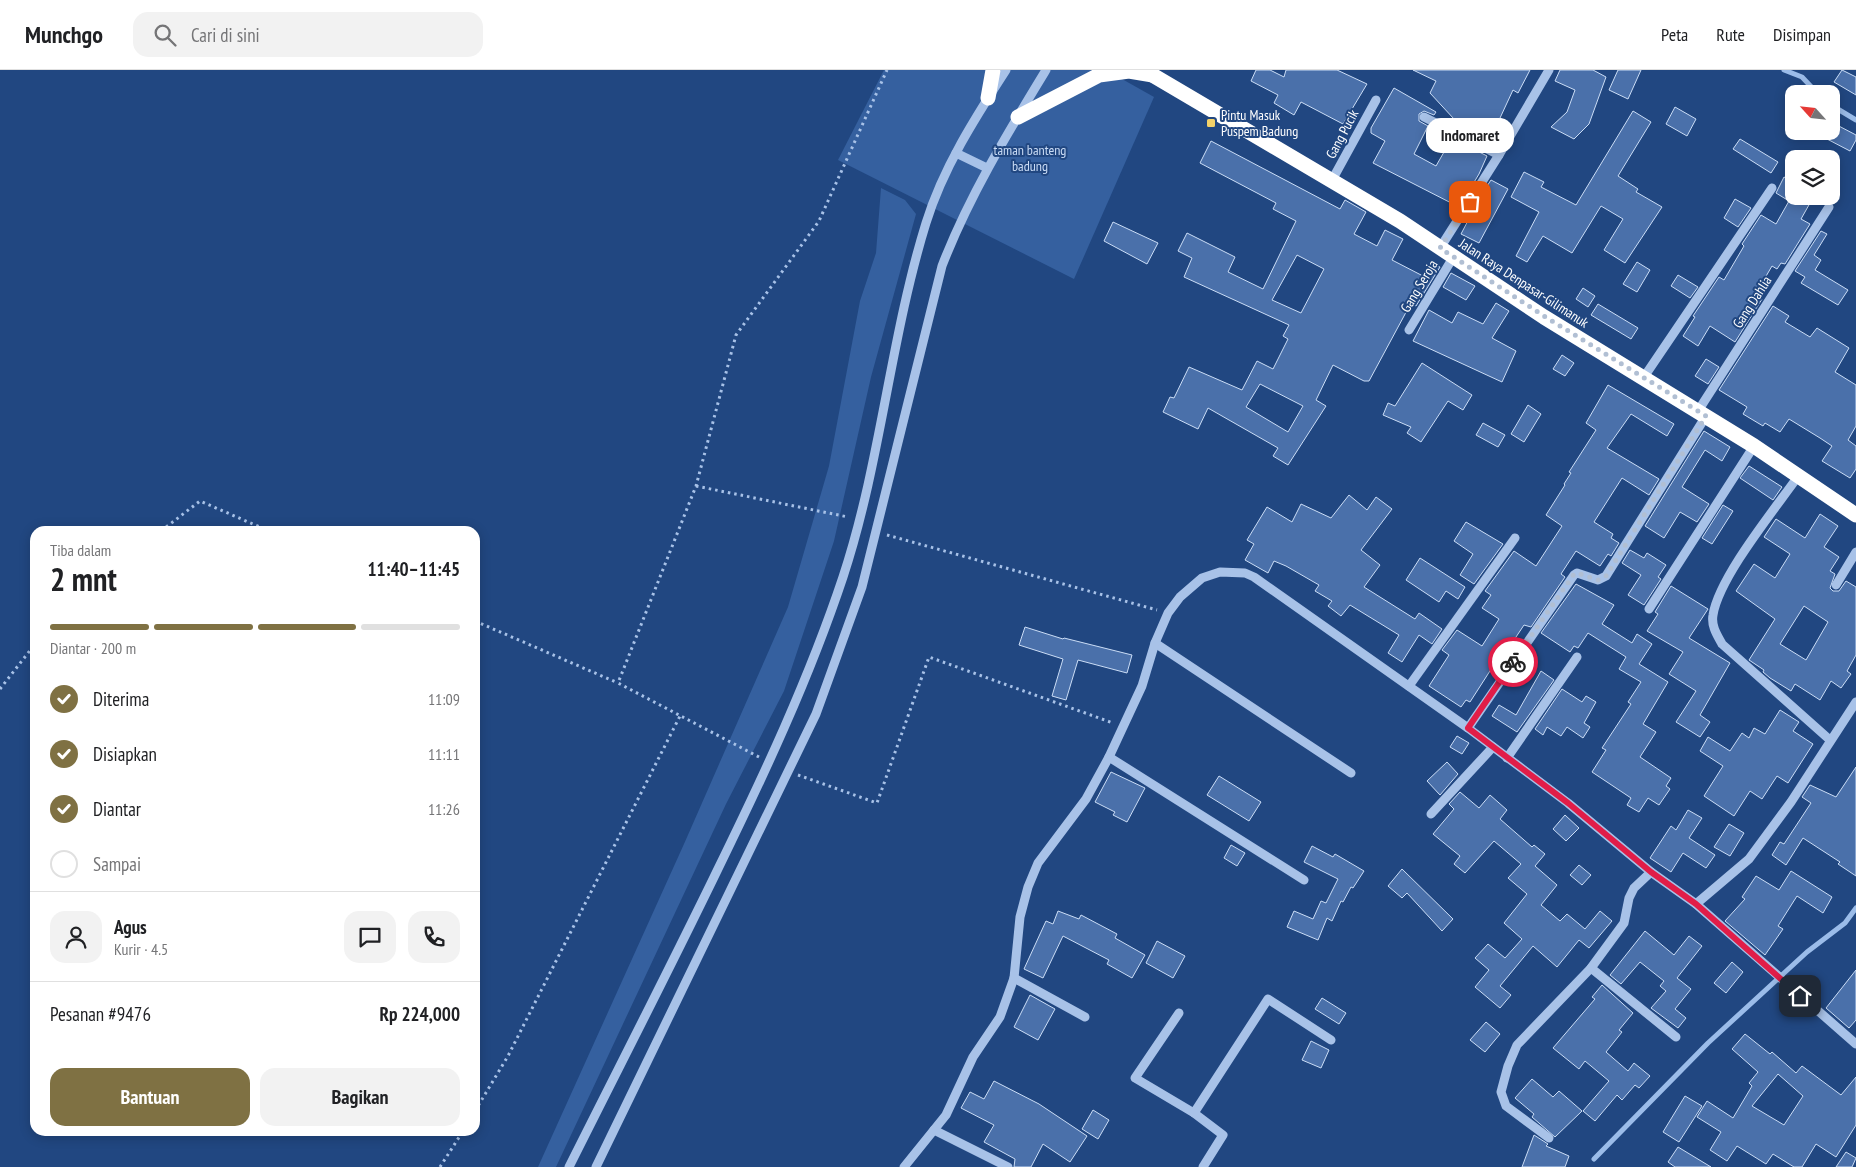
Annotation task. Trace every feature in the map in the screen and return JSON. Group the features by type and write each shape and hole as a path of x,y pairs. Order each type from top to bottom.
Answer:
{"highway":[{"path":"988,98 993,70"},
{"name":"Jalan Raya Denpasar-Gilimanuk","path":"1018,116 1099,75 1129,71 1149,73 1400,221 1544,316 1799,475 1856,515"}],"street":[{"path":"569,1167 658,991 796,702 843,576 858,520 898,335 926,222 956,153 1006,70"},
{"path":"596,1167 816,714 862,587 942,266 956,228 987,168 1046,70"},
{"path":"1440,248 1499,155 1549,70"},
{"name":"Gang Pucik","path":"1331,182 1376,100"},
{"path":"1424,117 1499,155"},
{"path":"956,153 987,168"},
{"path":"1644,377 1772,188"},
{"name":"Gang Dahlia","path":"1468,728 1574,574 1577,573 1598,580 1606,576 1702,414 1829,207"},
{"name":"Gang Seroja","path":"1409,330 1454,256"},
{"path":"1649,609 1754,446"},
{"path":"1799,475 1737,563 1719,595 1712,617 1715,632 1722,644 1830,740"},
{"path":"1409,686 1515,538"},
{"path":"1836,585 1856,552"},
{"path":"904,1167 946,1115 973,1057 1000,1017 1014,978 1020,917 1028,887 1038,863 1086,799 1109,757 1142,686 1155,643 1168,613 1180,597 1202,578 1220,572 1244,573 1254,577 1468,728 1568,803 1651,872 1696,904 1776,972 1787,985 1856,1044"},
{"path":"1155,643 1351,773"},
{"path":"1507,758 1577,657"},
{"path":"1696,904 1749,859 1791,802 1856,702"},
{"path":"1431,814 1493,747"},
{"path":"1109,757 1304,880"},
{"path":"1550,1138 1506,1106 1501,1092 1508,1066 1517,1045 1591,968 1624,923 1629,898 1634,888 1651,872"},
{"path":"1591,968 1676,1037"},
{"path":"1014,978 1085,1017"},
{"path":"1194,1113 1268,999 1331,1040"},
{"path":"1179,1013 1135,1078 1194,1113 1223,1135 1203,1167"},
{"path":"934,1130 1008,1167"}],"path":[{"path":"618,683 696,486 736,335 819,221 887,70"},
{"path":"696,486 858,520"},
{"path":"167,526 200,501 258,526"},
{"path":"876,532 1168,613"},
{"path":"480,623 618,683 769,762"},
{"path":"0,689 30,650"},
{"path":"788,772 877,803 929,657 1124,727"},
{"path":"480,1103 508,1056 680,716"},
{"path":"440,1167 460,1136"}],"green space":[{"name":"taman banteng badung","path":"884,70 1106,70 1154,97 1074,279 838,160"},
{"path":"881,188 905,200 916,214 871,377 834,541 784,691 726,804 556,1167 538,1167 684,844 788,607 829,466 860,301 876,253"}],"building":[{"path":"1256,70 1270,70 1284,77 1286,70 1337,70 1367,84 1343,124 1301,102 1294,115 1274,103 1278,95 1251,81"},
{"path":"1413,70 1530,70 1518,93 1513,90 1500,118 1505,121 1492,144 1457,127 1461,126 1460,122 1454,119 1430,93 1436,81"},
{"path":"1560,70 1593,70 1606,77 1589,124 1574,139 1551,127 1567,112 1575,90 1555,81"},
{"path":"1618,70 1641,70 1628,99 1609,90"},
{"path":"1842,70 1856,77 1856,95 1840,85 1834,82"},
{"path":"1394,88 1436,112 1434,115 1424,111 1419,114 1419,121 1428,126 1414,154 1436,166 1452,138 1487,156 1479,174 1459,207 1373,163 1385,141 1371,133 1371,128"},
{"path":"1675,107 1696,119 1687,136 1666,124"},
{"path":"1633,111 1651,122 1618,176 1638,189 1636,192 1662,207 1625,263 1604,250 1623,219 1601,206 1572,253 1543,236 1527,262 1516,256 1539,212 1511,197 1524,172 1544,182 1541,187 1576,205"},
{"path":"1840,127 1856,135 1856,140 1850,151 1829,140 1840,140"},
{"path":"1740,139 1778,162 1771,173 1733,149"},
{"path":"1211,141 1340,209 1345,200 1366,212 1354,234 1377,246 1385,230 1403,239 1392,260 1423,276 1432,264 1440,267 1416,306 1411,303 1369,381 1364,381 1333,365 1316,400 1326,406 1288,465 1273,456 1278,448 1208,408 1198,429 1163,412 1170,397 1174,398 1189,367 1242,390 1257,361 1273,369 1288,339 1283,336 1289,325 1184,277 1192,258 1178,251 1187,233 1235,257 1228,272 1263,289 1296,221 1273,209 1276,203 1200,163","holes":["1297,255 1324,269 1301,313 1272,300","1260,384 1303,406 1288,432 1246,407"]},
{"path":"1784,177 1785,178 1785,199 1776,193"},
{"path":"1491,180 1508,189 1479,243 1461,234 1472,213 1470,212"},
{"path":"1735,199 1751,208 1738,227 1724,218"},
{"path":"1787,205 1809,205 1801,219 1810,224 1785,264 1781,263 1777,269 1772,266 1755,295 1762,299 1735,342 1710,326 1698,346 1683,336 1695,317 1693,316 1719,277 1724,280 1744,246 1742,244 1761,215 1776,224"},
{"path":"1113,222 1158,243 1147,264 1104,241"},
{"path":"1821,231 1827,234 1814,255 1821,260 1815,270 1848,290 1838,305 1801,283 1805,277 1795,271"},
{"path":"1637,262 1650,270 1637,292 1623,284"},
{"path":"1451,273 1475,286 1466,300 1443,287"},
{"path":"1678,275 1698,287 1690,298 1671,286"},
{"path":"1583,288 1595,296 1588,307 1576,299"},
{"path":"1496,303 1509,311 1492,338 1516,351 1502,382 1413,341 1429,310 1452,323 1458,312 1483,324"},
{"path":"1598,304 1638,328 1631,339 1591,315"},
{"path":"1773,306 1789,316 1785,322 1810,337 1817,328 1849,348 1835,372 1856,385 1856,426 1848,440 1856,446 1856,469 1850,478 1822,461 1832,446 1789,419 1780,432 1765,423 1763,426 1743,414 1747,407 1719,390"},
{"path":"1562,355 1574,363 1565,376 1553,369"},
{"path":"1706,359 1719,367 1708,384 1695,376"},
{"path":"1422,363 1472,395 1463,410 1448,401 1421,442 1407,433 1411,427 1383,415 1388,403 1395,406"},
{"path":"1608,385 1674,424 1667,436 1631,414 1607,448 1659,479 1649,495 1622,478 1594,522 1613,534 1611,538 1619,543 1611,556 1608,554 1600,566 1576,551 1561,574 1565,577 1531,627 1524,625 1510,646 1514,649 1504,665 1497,660 1470,702 1466,700 1461,707 1429,686 1449,655 1442,650 1457,630 1482,646 1499,619 1482,608 1491,595 1485,591 1514,551 1536,566 1562,526 1546,515 1565,485 1571,473 1569,472 1596,430 1586,423"},
{"path":"1528,405 1541,414 1524,442 1511,434"},
{"path":"1483,423 1505,435 1498,447 1476,435"},
{"path":"1704,431 1730,447 1722,461 1705,450 1682,487 1709,504 1697,522 1680,512 1664,538 1645,526"},
{"path":"1749,466 1782,487 1773,500 1740,478"},
{"path":"1349,495 1367,510 1376,497 1392,509 1361,550 1380,565 1364,587 1415,619 1419,613 1442,629 1432,644 1419,635 1402,662 1388,653 1399,635 1350,605 1341,616 1328,606 1332,601 1315,591 1319,585 1286,566 1274,561 1268,573 1245,560 1254,544 1247,540 1267,507 1292,522 1301,504 1331,518"},
{"path":"1723,505 1733,511 1712,544 1702,538"},
{"path":"1820,514 1838,526 1824,547 1839,557 1830,571 1835,574 1830,588 1833,591 1839,591 1846,581 1856,587 1856,655 1847,671 1851,674 1841,688 1831,681 1820,700 1795,684 1791,691 1770,678 1763,672 1764,670 1749,660 1775,619 1736,591 1754,564 1775,578 1790,554 1764,537 1776,519 1805,538","holes":["1804,606 1828,622 1806,660 1780,644"]},
{"path":"1466,522 1503,544 1474,584 1460,575 1473,554 1454,541"},
{"path":"1630,550 1644,558 1647,553 1666,565 1658,577 1661,579 1644,605 1628,595 1641,575 1622,563"},
{"path":"1420,558 1465,587 1458,599 1446,591 1439,602 1406,580"},
{"path":"1576,584 1614,605 1602,624 1632,643 1637,634 1652,644 1639,664 1668,682 1643,724 1656,732 1640,757 1671,778 1666,786 1670,789 1659,805 1648,798 1639,812 1627,805 1631,798 1592,772 1606,750 1602,748 1631,704 1628,702 1641,682 1619,669 1626,657 1588,633 1578,648 1574,646 1570,652 1541,633"},
{"path":"1671,586 1708,609 1689,638 1730,663 1700,715 1710,722 1700,737 1676,722 1696,691 1669,674 1683,652 1647,631 1658,614 1655,612"},
{"path":"1025,627 1063,639 1132,655 1127,673 1078,660 1066,700 1052,696 1063,659 1019,645"},
{"path":"1541,671 1554,680 1517,732 1492,716 1499,705 1516,715"},
{"path":"1562,689 1582,702 1586,696 1596,702 1584,723 1590,727 1583,738 1567,727 1561,736 1547,727 1543,735 1535,729"},
{"path":"1780,710 1799,722 1793,731 1813,744 1788,783 1777,776 1762,799 1750,791 1734,816 1704,796 1723,766 1700,751 1708,737 1730,751 1742,733 1749,738 1754,728 1765,734"},
{"path":"1457,736 1469,743 1462,754 1450,747"},
{"path":"1447,762 1458,774 1440,795 1427,781"},
{"path":"1856,767 1856,876 1838,864 1840,862 1803,838 1786,865 1772,855 1780,842 1784,844 1811,803 1802,797 1810,785 1836,797"},
{"path":"1111,772 1145,788 1127,822 1113,815 1115,812 1095,802"},
{"path":"1219,776 1261,802 1249,821 1207,795"},
{"path":"1460,792 1479,808 1490,795 1507,810 1500,819 1532,847 1534,845 1545,854 1535,866 1557,885 1541,905 1560,921 1567,914 1585,929 1600,911 1612,921 1589,948 1579,940 1557,967 1533,946 1500,986 1511,995 1500,1008 1475,987 1489,970 1475,958 1488,944 1505,958 1522,939 1504,923 1527,894 1508,878 1521,864 1494,841 1465,873 1454,864 1460,856 1433,834 1454,809 1449,804"},
{"path":"1688,810 1702,818 1689,838 1715,855 1706,868 1683,853 1671,872 1650,858 1671,826 1676,830"},
{"path":"1565,815 1579,828 1566,841 1553,829"},
{"path":"1729,824 1744,833 1730,856 1714,847"},
{"path":"1231,845 1245,853 1237,866 1224,858"},
{"path":"1312,846 1333,857 1335,854 1364,871 1353,888 1351,887 1343,902 1341,901 1332,921 1327,918 1318,940 1287,927 1294,911 1313,919 1321,901 1326,903 1338,879 1304,862"},
{"path":"1579,865 1591,875 1582,885 1570,875"},
{"path":"1402,869 1453,919 1442,931 1407,893 1402,898 1388,886"},
{"path":"1791,871 1832,897 1823,913 1797,896 1778,926 1783,929 1765,955 1725,921 1745,899 1742,897 1756,876 1779,890"},
{"path":"1058,911 1079,919 1081,915 1117,934 1115,938 1145,955 1132,978 1107,964 1109,960 1063,936 1043,978 1024,969 1046,921 1053,924"},
{"path":"1645,931 1674,955 1689,936 1702,946 1677,978 1691,989 1675,1009 1686,1018 1678,1028 1651,1008 1666,991 1660,986 1664,981 1640,962 1621,984 1610,975"},
{"path":"1157,941 1185,956 1173,978 1146,963"},
{"path":"1732,962 1743,972 1726,993 1714,983"},
{"path":"1856,970 1856,1020 1849,1028 1826,1008"},
{"path":"1602,985 1633,1013 1619,1030 1622,1032 1606,1052 1628,1071 1634,1063 1650,1076 1639,1088 1635,1085 1622,1100 1617,1095 1595,1121 1583,1111 1609,1081 1585,1061 1579,1069 1553,1048 1595,999 1592,997"},
{"path":"1030,995 1055,1009 1038,1040 1014,1027"},
{"path":"1322,998 1346,1013 1339,1024 1315,1009"},
{"path":"1486,1022 1500,1034 1485,1052 1470,1040"},
{"path":"1745,1034 1770,1054 1772,1052 1796,1073 1802,1066 1841,1095 1856,1077 1856,1125 1836,1157 1816,1144 1802,1167 1794,1167 1773,1154 1766,1164 1737,1146 1727,1161 1710,1150 1721,1132 1697,1117 1707,1101 1733,1118 1752,1086 1749,1083 1758,1072 1732,1049","holes":["1778,1074 1803,1096 1784,1125 1752,1106"]},
{"path":"1311,1041 1329,1050 1321,1068 1302,1060"},
{"path":"1532,1079 1553,1097 1559,1091 1582,1111 1555,1137 1532,1117 1534,1114 1515,1098"},
{"path":"994,1081 1039,1104 1087,1136 1070,1162 1043,1144 1031,1167 1014,1167 1015,1159 984,1142 994,1125 961,1108 970,1092 984,1099"},
{"path":"1685,1096 1702,1106 1679,1142 1663,1132"},
{"path":"1093,1110 1109,1120 1098,1139 1082,1129"},
{"path":"1534,1135 1548,1144 1546,1146 1569,1156 1565,1167 1522,1167"},
{"path":"1678,1147 1711,1167 1675,1167 1668,1162"},
{"path":"1846,1152 1856,1158 1852,1167 1836,1167"}],"waterway":[{"path":"1784,70 1802,77 1810,85"},
{"path":"1840,110 1856,120"},
{"path":"1594,1159 1708,1043 1807,952 1845,923 1856,908"}],"way so far":[{"path":"1470,202 1440,248 1544,316 1706,416 1606,576 1598,580 1577,573 1574,574 1513,662"}],"place":[{"name":"Pintu Masuk Puspem Badung","path":"1211,123"},
{"name":"Indomaret","path":"1470,202"}],"route":[{"path":"1513,662 1468,728 1568,803 1651,872 1696,904 1776,972 1800,996"}]}
